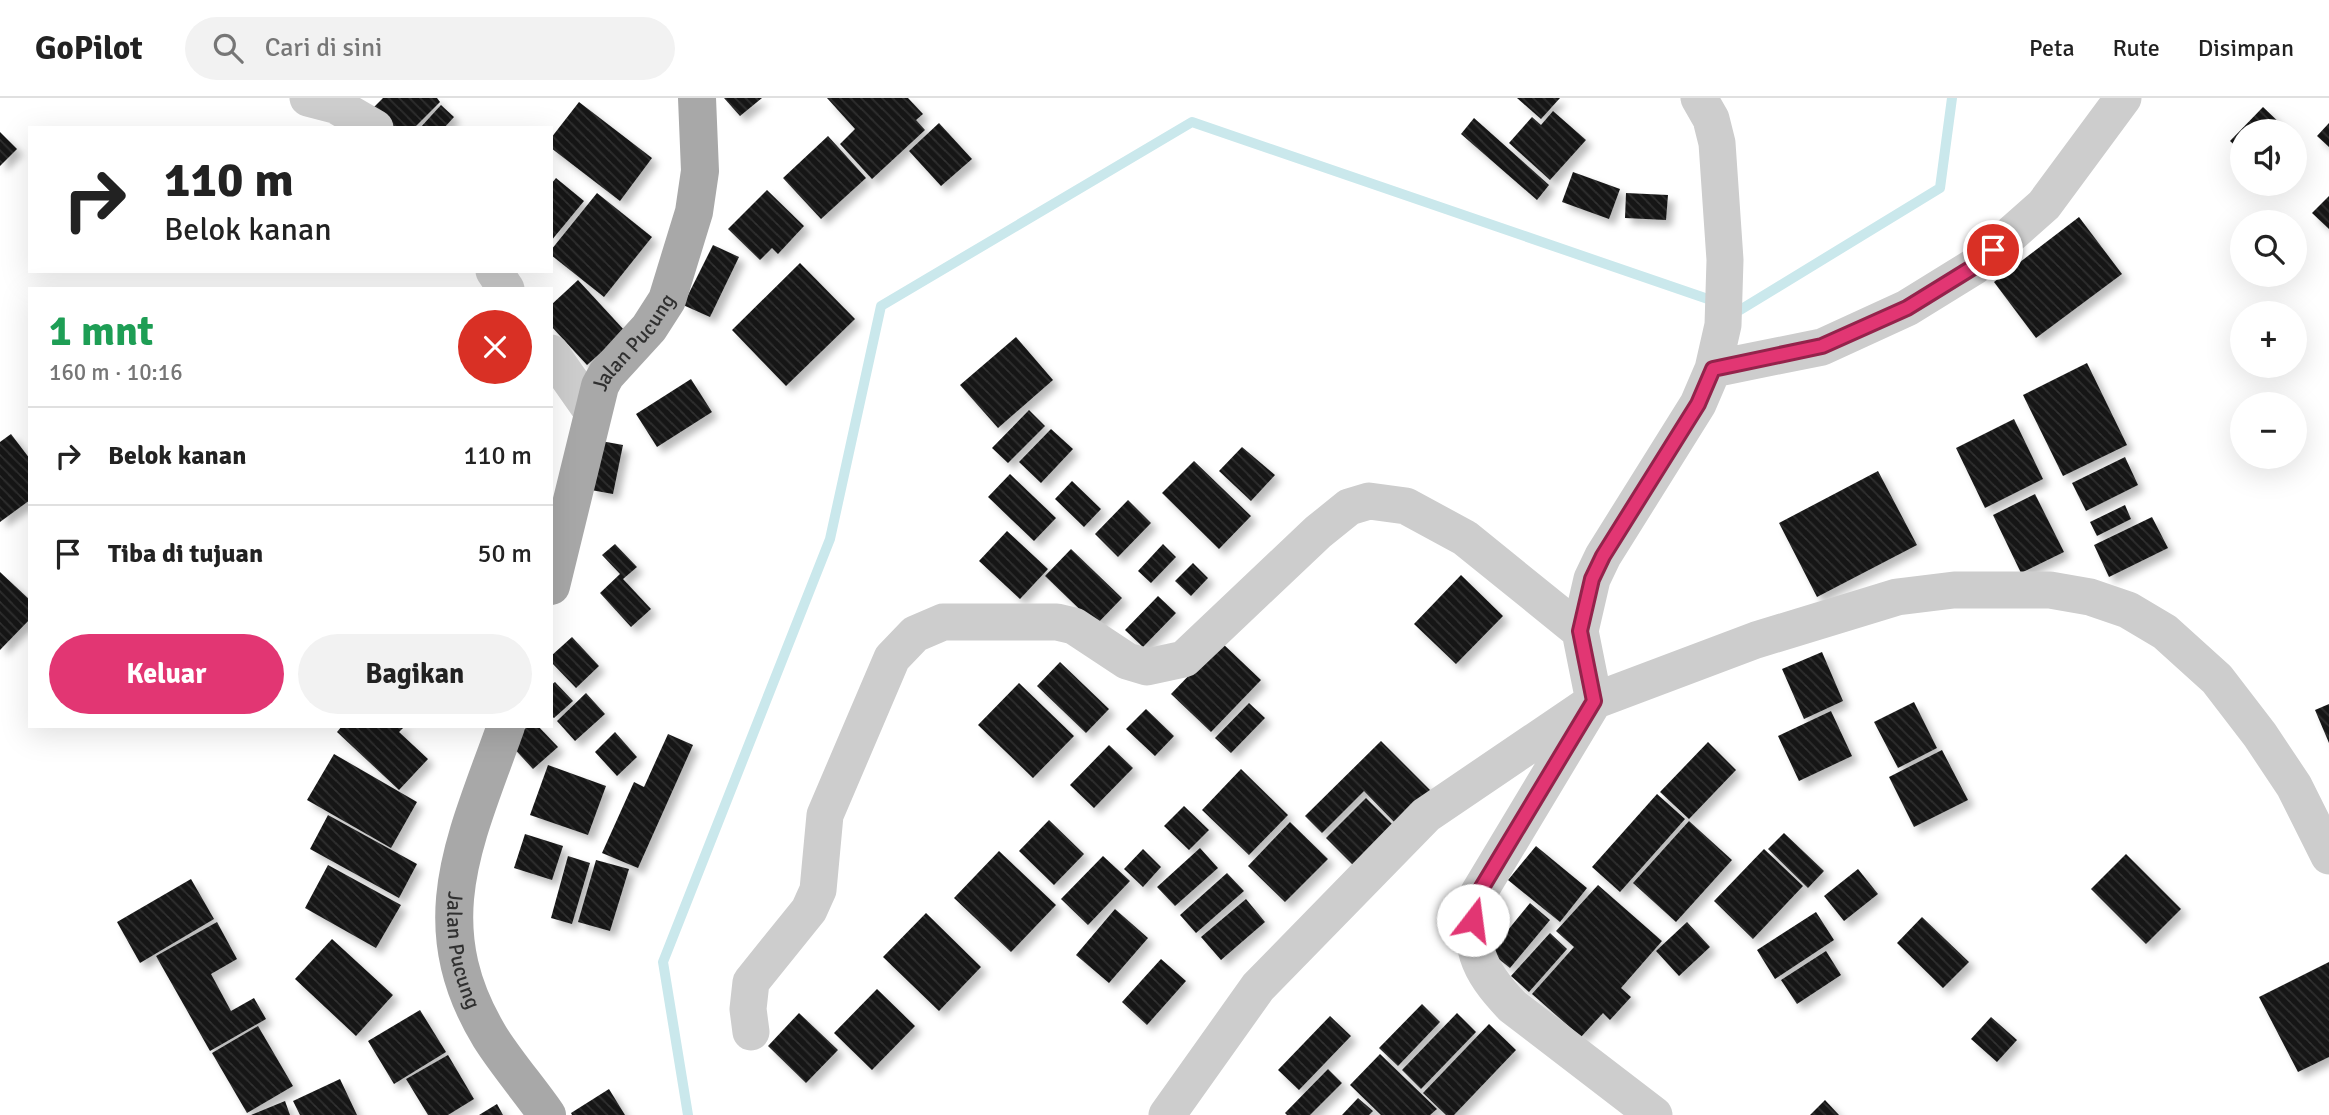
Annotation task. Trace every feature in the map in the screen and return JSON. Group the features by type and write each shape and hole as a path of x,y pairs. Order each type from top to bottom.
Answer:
{"main road":[{"name":"Jalan Pucung","path":"553,579 572,510 600,386 606,375 649,328 667,300 694,212 700,171 697,98"},
{"name":"Jalan Pucung","path":"505,728 464,844 454,892 453,934 463,978 480,1018 491,1038 547,1115"}],"street":[{"path":"308,98 335,105 372,126"},
{"path":"1654,1115 1512,1006 1492,985 1481,966 1475,946 1473,920 1478,894 1594,701 1580,631 1592,579 1603,556 1698,404 1713,369 1724,325 1725,260 1717,143 1711,118 1699,98"},
{"path":"1713,369 1822,346 1907,308 1975,266 2044,205 2123,98"},
{"path":"553,356 593,413"},
{"path":"751,1032 748,1009 751,982 809,910 818,890 825,815 892,658 915,634 943,622 1057,622 1074,626 1127,662 1147,667 1184,659 1318,532 1349,507 1369,501 1406,506 1465,538 1580,631"},
{"path":"1167,1115 1258,987 1426,815 1594,701 1756,640 1897,597 1954,590 2050,590 2090,597 2128,610 2165,632 2217,679 2260,735 2294,786 2329,856"}],"building":[{"path":"383,98 437,98 440,102 416,126 391,126 373,108"},
{"path":"724,98 762,98 740,116"},
{"path":"827,98 908,98 923,114 916,120 925,130 872,179 840,144 855,129"},
{"path":"1517,98 1560,98 1541,119"},
{"path":"579,102 652,158 620,201 553,150 553,135"},
{"path":"441,105 454,117 446,126 422,126"},
{"path":"2263,107 2276,119 2251,119"},
{"path":"1553,111 1586,140 1550,180 1509,143 1532,117 1541,125"},
{"path":"1474,118 1549,185 1537,200 1461,134"},
{"path":"939,123 972,159 941,186 909,151"},
{"path":"2329,123 2329,147 2317,136"},
{"path":"0,132 17,149 0,166"},
{"path":"828,136 866,178 821,219 783,178"},
{"path":"1573,172 1620,189 1609,219 1562,202"},
{"path":"556,178 584,201 553,239 553,182"},
{"path":"767,190 804,226 778,254 772,248 760,260 728,229"},
{"path":"597,193 652,237 604,297 553,257 553,248"},
{"path":"1626,193 1668,195 1666,220 1625,218"},
{"path":"2329,196 2329,229 2312,213"},
{"path":"2079,217 2122,274 2036,338 1994,282"},
{"path":"713,245 739,257 710,317 683,305"},
{"path":"800,263 855,319 786,386 732,330"},
{"path":"578,280 625,331 587,365 553,328 553,303"},
{"path":"1016,337 1053,380 998,428 960,385"},
{"path":"2087,363 2127,445 2063,476 2023,395"},
{"path":"691,379 712,412 657,447 636,414"},
{"path":"1029,410 1045,426 1008,463 992,448"},
{"path":"2014,419 2043,479 1985,508 1956,448"},
{"path":"1051,429 1073,449 1041,483 1019,462"},
{"path":"11,434 28,456 28,501 0,522 0,442"},
{"path":"601,441 623,445 613,494 591,490"},
{"path":"1242,447 1275,475 1251,501 1219,471"},
{"path":"2125,457 2138,485 2086,511 2072,483"},
{"path":"1194,461 1251,516 1219,549 1162,493"},
{"path":"1878,471 1917,545 1817,597 1779,523"},
{"path":"1010,474 1056,518 1034,541 988,497"},
{"path":"1072,481 1101,509 1084,527 1055,499"},
{"path":"2035,494 2064,552 2021,573 1993,515"},
{"path":"1128,500 1151,523 1118,557 1095,534"},
{"path":"2125,505 2131,519 2097,536 2090,522"},
{"path":"2152,517 2168,548 2109,577 2094,545"},
{"path":"1007,531 1048,569 1020,599 979,561"},
{"path":"615,544 637,567 623,579 651,609 631,627 600,593 620,574 602,555"},
{"path":"1163,544 1176,557 1151,583 1138,571"},
{"path":"1071,549 1122,598 1096,625 1045,576"},
{"path":"1193,563 1208,578 1191,596 1175,581"},
{"path":"0,572 28,598 28,621 0,650"},
{"path":"1461,575 1503,616 1456,664 1414,624"},
{"path":"1158,596 1176,613 1143,647 1125,630"},
{"path":"572,637 599,666 576,688 553,664 553,654"},
{"path":"1221,642 1261,680 1211,732 1171,694"},
{"path":"1822,652 1843,701 1804,719 1782,669"},
{"path":"1060,662 1109,709 1086,733 1037,686"},
{"path":"555,682 573,701 554,718 553,717"},
{"path":"1019,683 1074,736 1033,778 978,725"},
{"path":"586,693 605,714 575,741 557,721"},
{"path":"1914,702 1937,748 1898,768 1874,722"},
{"path":"1249,703 1265,718 1231,753 1215,738"},
{"path":"2329,704 2329,743 2315,710"},
{"path":"1146,709 1174,736 1155,756 1126,729"},
{"path":"1831,711 1852,756 1799,781 1778,736"},
{"path":"340,728 403,728 399,732 428,759 399,790 337,732"},
{"path":"526,728 540,728 558,747 533,769 509,743"},
{"path":"615,732 637,757 617,776 595,752"},
{"path":"668,734 693,745 638,868 602,853 634,782 644,787"},
{"path":"1381,741 1432,792 1398,826 1364,791 1322,833 1305,816"},
{"path":"1708,742 1736,770 1689,819 1660,792"},
{"path":"1109,745 1133,768 1094,808 1070,785"},
{"path":"1942,750 1968,800 1914,827 1889,777"},
{"path":"334,754 417,802 391,848 307,800"},
{"path":"548,765 606,786 588,835 530,815"},
{"path":"1241,769 1288,815 1249,855 1202,810"},
{"path":"1657,794 1685,819 1620,892 1592,867"},
{"path":"1366,798 1395,827 1355,867 1326,838"},
{"path":"1184,806 1209,830 1189,850 1164,826"},
{"path":"328,815 417,864 399,898 310,849"},
{"path":"1049,820 1084,854 1054,885 1019,851"},
{"path":"1689,821 1732,860 1676,922 1633,883"},
{"path":"1290,822 1328,859 1285,902 1248,866"},
{"path":"1784,833 1824,871 1808,888 1768,849"},
{"path":"525,834 563,846 552,880 514,868"},
{"path":"1536,846 1587,888 1560,922 1508,880"},
{"path":"1200,848 1218,868 1175,906 1157,887"},
{"path":"1143,849 1161,867 1143,887 1124,869"},
{"path":"1764,849 1803,886 1753,939 1714,901"},
{"path":"999,851 1056,905 1011,952 954,898"},
{"path":"2126,854 2181,909 2146,944 2091,889"},
{"path":"568,856 590,863 572,924 551,918"},
{"path":"1103,856 1130,881 1088,925 1061,899"},
{"path":"596,860 629,869 610,931 578,922"},
{"path":"328,865 401,905 376,948 305,908"},
{"path":"1858,869 1878,894 1844,921 1824,896"},
{"path":"1227,873 1244,891 1196,933 1180,915"},
{"path":"191,879 214,919 140,963 117,922"},
{"path":"1598,885 1662,941 1621,988 1631,997 1610,1020 1603,1013 1581,1037 1532,994 1574,947 1556,931"},
{"path":"1246,899 1265,922 1221,960 1201,937"},
{"path":"1530,903 1550,920 1510,968 1490,952"},
{"path":"1115,909 1148,938 1109,983 1076,955"},
{"path":"1816,912 1834,940 1775,979 1757,950"},
{"path":"926,913 981,967 939,1011 883,957"},
{"path":"1922,917 1969,962 1943,988 1897,943"},
{"path":"217,922 237,959 211,974 231,1011 254,998 266,1019 210,1051 156,956"},
{"path":"1687,922 1710,947 1679,976 1656,951"},
{"path":"1550,933 1567,949 1529,992 1511,976"},
{"path":"332,939 393,995 356,1036 295,979"},
{"path":"1826,951 1841,975 1797,1004 1781,980"},
{"path":"1161,959 1186,981 1147,1025 1122,1002"},
{"path":"2329,962 2329,1057 2298,1072 2259,997"},
{"path":"877,989 915,1026 872,1070 834,1033"},
{"path":"1422,1004 1440,1022 1398,1066 1379,1048"},
{"path":"420,1010 446,1052 394,1084 368,1041"},
{"path":"799,1013 838,1050 806,1083 768,1046"},
{"path":"1457,1013 1476,1032 1421,1089 1402,1070"},
{"path":"1330,1016 1351,1036 1299,1090 1278,1070"},
{"path":"1991,1017 2017,1040 1997,1062 1971,1039"},
{"path":"1489,1024 1516,1050 1454,1115 1446,1115 1423,1093"},
{"path":"258,1026 293,1086 247,1113 212,1053"},
{"path":"1380,1054 1437,1109 1430,1115 1381,1115 1350,1085"},
{"path":"448,1055 474,1099 448,1115 428,1115 406,1079"},
{"path":"1328,1069 1342,1083 1310,1115 1287,1115 1285,1113"},
{"path":"340,1079 357,1115 300,1115 293,1101"},
{"path":"609,1089 625,1115 572,1115 571,1113"},
{"path":"1358,1098 1373,1111 1369,1115 1342,1115"},
{"path":"1825,1100 1839,1115 1810,1115"},
{"path":"285,1101 290,1115 251,1115"},
{"path":"497,1104 503,1115 479,1115"}],"waterway":[{"path":"688,1115 663,962 830,539 881,306 1192,122 1740,310 1940,188 1952,98"}],"route":[{"path":"1473,920 1478,894 1594,701 1580,631 1592,579 1603,556 1698,404 1713,369 1822,346 1907,308 1975,266 1993,250"}]}
